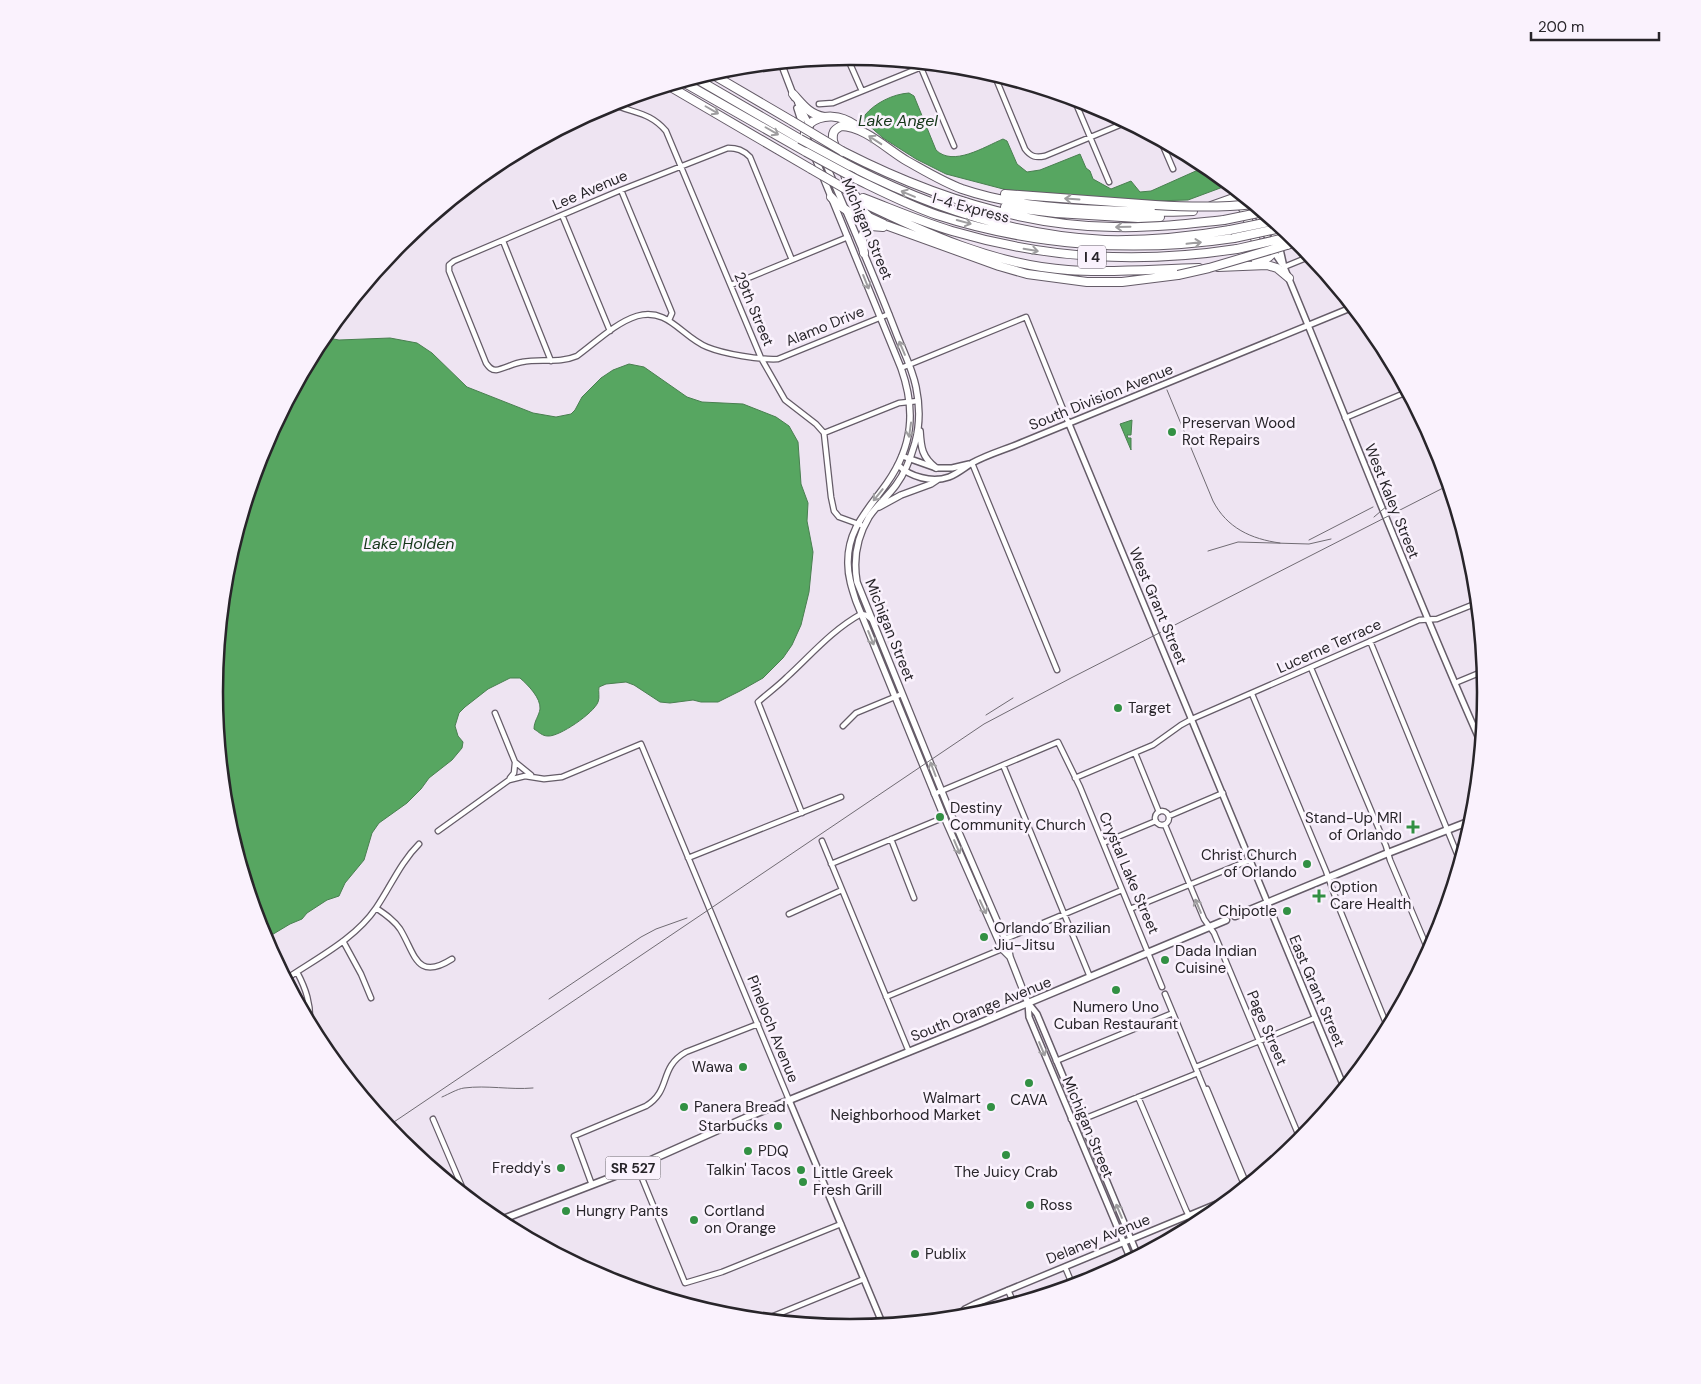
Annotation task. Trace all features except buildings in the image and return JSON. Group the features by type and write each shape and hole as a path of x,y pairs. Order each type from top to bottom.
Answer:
{"highway":[{"name":"I 4","path":"720,79 842,151 899,178 982,207 1043,220 1114,227 1178,225 1259,217"},
{"name":"I-4 Express","path":"703,83 803,136 850,166 892,188 927,202 980,219 1042,233 1104,240 1232,234 1273,229"},
{"name":"I-4 Express","path":"690,86 806,152 893,198 937,215 1020,236 1112,246 1186,244 1232,234 1261,219"},
{"name":"I 4","path":"676,90 854,194 949,230 998,243 1049,253 1141,258 1189,255 1285,241"},
{"path":"793,94 815,115 843,118 855,125 857,129"},
{"path":"803,136 809,124 824,117"},
{"path":"1193,211 1135,212 1058,208 986,196 962,188 907,161 857,129 841,126 835,129 832,134 855,203 869,217 914,236 1027,274 1087,282 1135,282 1180,272 1260,261 1266,259 1274,252 1276,239"},
{"path":"923,169 980,190 1013,196 1185,207 1244,205"},
{"path":"854,194 859,200 931,235 968,249 1027,264 1067,270 1118,272 1180,272 1266,265 1277,268 1289,278"},
{"path":"831,197 846,212 884,224"},
{"path":"982,207 996,206 1056,213 1138,218 1172,216 1232,198"},
{"path":"1219,202 1236,200 1244,210 1258,246 1258,253 1255,258 1249,261"},
{"path":"864,253 862,236 865,230 871,226 880,226 914,236"},
{"path":"1180,272 1209,268 1285,241"},
{"path":"991,263 1034,272 1085,277 1125,276 1156,271"}],"main road":[{"name":"Michigan Street","path":"782,69 809,124 864,253 909,364 916,387 920,423 915,444 904,471 864,527 857,547 854,565 856,582 951,814 1008,946 1010,957 1028,1003"},
{"name":"Michigan Street","path":"793,94 803,136 831,197 902,368 907,384 909,401 911,423 908,443 887,483 863,513 857,524 850,546 848,562 849,579 861,614 944,818 1002,949 1010,957"},
{"path":"920,423 923,455 927,462 936,468"},
{"path":"875,510 893,499 931,484 936,480"},
{"name":"South Orange Avenue","path":"508,1217 592,1185 734,1122 909,1052 1388,853 1463,824"},
{"path":"974,888 982,885"},
{"path":"996,935 1005,939"}],"street":[{"path":"850,65 862,92"},
{"path":"818,104 831,104 913,68"},
{"path":"922,69 954,146"},
{"path":"998,83 1025,149 1033,157 1045,156 1118,126"},
{"name":"29th Street","path":"625,108 650,116 659,122 666,131 761,358 785,400 816,424 824,433"},
{"path":"1078,108 1109,182"},
{"name":"Lee Avenue","path":"495,370 486,363 449,271 449,265 454,261 720,149 737,148 750,157 792,260"},
{"path":"1165,149 1173,169"},
{"path":"621,190 670,308 672,314 669,320"},
{"path":"562,215 610,331"},
{"name":"West Kaley Street","path":"1258,217 1274,252 1284,266"},
{"name":"West Kaley Street","path":"1272,228 1284,266 1345,418 1476,732"},
{"path":"731,285 848,237"},
{"path":"503,241 551,361"},
{"path":"1284,266 1303,259"},
{"name":"South Division Avenue","path":"902,456 936,468 952,468 972,463 1347,309"},
{"name":"Alamo Drive","path":"495,370 522,362 560,362 577,356 610,331 638,316 654,315 669,320 705,347 761,358 778,359 889,314"},
{"name":"West Grant Street","path":"909,364 1026,317 1267,903"},
{"path":"902,368 909,364"},
{"path":"1345,418 1402,394"},
{"path":"864,527 839,517 832,506 824,433 899,403 918,401"},
{"path":"972,463 1057,670"},
{"name":"South Division Avenue","path":"936,480 949,477 972,463"},
{"path":"898,465 904,471 922,478 936,480 938,474 936,468"},
{"name":"Lucerne Terrace","path":"1075,778 1161,741 1181,725 1370,641 1419,620 1437,619 1471,605"},
{"path":"802,813 758,702 787,677 822,642 847,622 861,614 872,619"},
{"path":"1370,641 1456,852"},
{"path":"1311,668 1425,943"},
{"path":"1454,683 1477,674"},
{"path":"843,726 856,713 902,694"},
{"path":"1252,694 1385,1020"},
{"path":"494,713 515,762 531,776"},
{"name":"Crystal Lake Street","path":"1003,765 1058,742 1103,843 1162,986"},
{"name":"Pineloch Avenue","path":"531,776 544,779 562,778 640,744 881,1318"},
{"path":"1135,753 1159,812"},
{"path":"509,780 514,773 515,762"},
{"path":"934,794 1003,765 1090,977"},
{"path":"438,831 509,780 517,777 531,776"},
{"path":"1168,816 1223,793"},
{"path":"688,858 841,798"},
{"path":"1159,812 1165,812 1168,816"},
{"path":"1156,821 1156,816 1159,812"},
{"path":"831,864 951,814"},
{"path":"1156,821 1159,825 1165,825 1168,821 1168,816"},
{"path":"1103,843 1156,821"},
{"name":"Page Street","path":"1165,825 1204,919 1214,933 1297,1132"},
{"path":"891,839 914,898"},
{"path":"822,841 909,1052"},
{"path":"292,975 342,941 362,924 376,908 408,854 419,844"},
{"path":"1130,909 1250,860"},
{"path":"789,914 842,890"},
{"path":"1005,939 1122,890"},
{"name":"East Grant Street","path":"1267,903 1341,1082"},
{"path":"376,908 399,928 418,963 424,967 433,968 452,959"},
{"path":"342,941 361,974 370,998"},
{"path":"886,997 1002,949"},
{"path":"297,972 308,995 310,1008"},
{"path":"1165,994 1243,1180"},
{"name":"Michigan Street","path":"1028,1003 1037,1014 1136,1250"},
{"name":"Michigan Street","path":"1028,1003 1029,1017 1128,1254"},
{"path":"1056,1061 1173,1012"},
{"path":"1196,1067 1315,1018"},
{"path":"592,1185 574,1136 655,1101 660,1094 670,1066 676,1058 686,1052 758,1024"},
{"path":"1071,1119 1081,1120 1198,1073"},
{"path":"1138,1097 1189,1216"},
{"path":"433,1119 458,1180"},
{"path":"637,1166 685,1283 722,1272 841,1224"},
{"path":"1094,1173 1101,1170"},
{"name":"Delaney Avenue","path":"969,1308 1203,1210"},
{"path":"1065,1266 1070,1279"},
{"path":"776,1315 864,1279"},
{"path":"1008,1290 1012,1298"}],"water":[{"name":"Lake Angel","path":"909,93 914,96 936,150 943,155 951,157 969,154 1003,139 1007,141 1017,164 1027,172 1040,170 1080,154 1093,179 1111,189 1131,181 1140,192 1151,191 1198,170 1222,187 1188,200 1151,201 1007,190 946,174 916,159 883,138 865,122 865,115 869,111 879,103 897,95"},
{"name":"Lake Holden","path":"390,338 417,343 432,353 467,387 533,413 556,417 571,414 582,397 601,378 613,370 629,364 644,367 687,397 702,402 743,404 776,417 789,426 798,442 801,484 808,503 807,521 813,552 809,592 801,625 792,645 783,658 763,678 718,702 693,700 670,703 660,702 626,682 606,684 599,687 598,702 590,712 568,729 548,736 542,735 534,729 540,705 533,692 520,678 510,678 488,689 459,713 455,726 458,736 463,742 462,748 452,760 429,778 407,803 379,823 372,833 364,860 345,883 339,896 327,900 307,913 302,919 272,935 245,854 229,774 223,692 225,651 229,610 236,570 257,490 271,452 288,415 333,339"},
{"path":"1132,420 1131,435 1127,435 1128,438 1131,438 1131,450 1120,424"}],"railway":[{"path":"1167,390 1213,501 1219,510 1225,518 1241,531 1259,539 1280,543"},
{"path":"395,1122 984,724 1443,488"},
{"path":"1374,517 1394,500"},
{"path":"1309,540 1373,507"},
{"path":"1208,551 1238,542 1309,544 1331,539"},
{"path":"986,715 1013,698"},
{"path":"549,999 641,937 656,929 687,918"},
{"path":"442,1097 464,1088 533,1088"}],"place":[{"name":"Preservan Wood Rot Repairs","path":"1172,432"},
{"name":"Target","path":"1118,708"},
{"name":"Destiny Community Church","path":"940,817"},
{"name":"Stand-Up MRI of Orlando","path":"1413,827"},
{"name":"Christ Church of Orlando","path":"1307,864"},
{"name":"Option Care Health","path":"1319,896"},
{"name":"Chipotle","path":"1287,911"},
{"name":"Orlando Brazilian Jiu-Jitsu","path":"984,937"},
{"name":"Dada Indian Cuisine","path":"1165,960"},
{"name":"Numero Uno Cuban Restaurant","path":"1116,990"},
{"name":"Wawa","path":"743,1067"},
{"name":"CAVA","path":"1029,1083"},
{"name":"Panera Bread","path":"684,1107"},
{"name":"Walmart Neighborhood Market","path":"991,1107"},
{"name":"Starbucks","path":"778,1126"},
{"name":"PDQ","path":"748,1151"},
{"name":"The Juicy Crab","path":"1006,1155"},
{"name":"Freddy's","path":"561,1168"},
{"name":"Talkin' Tacos","path":"801,1170"},
{"name":"Little Greek Fresh Grill","path":"803,1182"},
{"name":"Ross","path":"1030,1205"},
{"name":"Hungry Pants","path":"566,1211"},
{"name":"Cortland on Orange","path":"694,1220"},
{"name":"Publix","path":"915,1254"}]}
